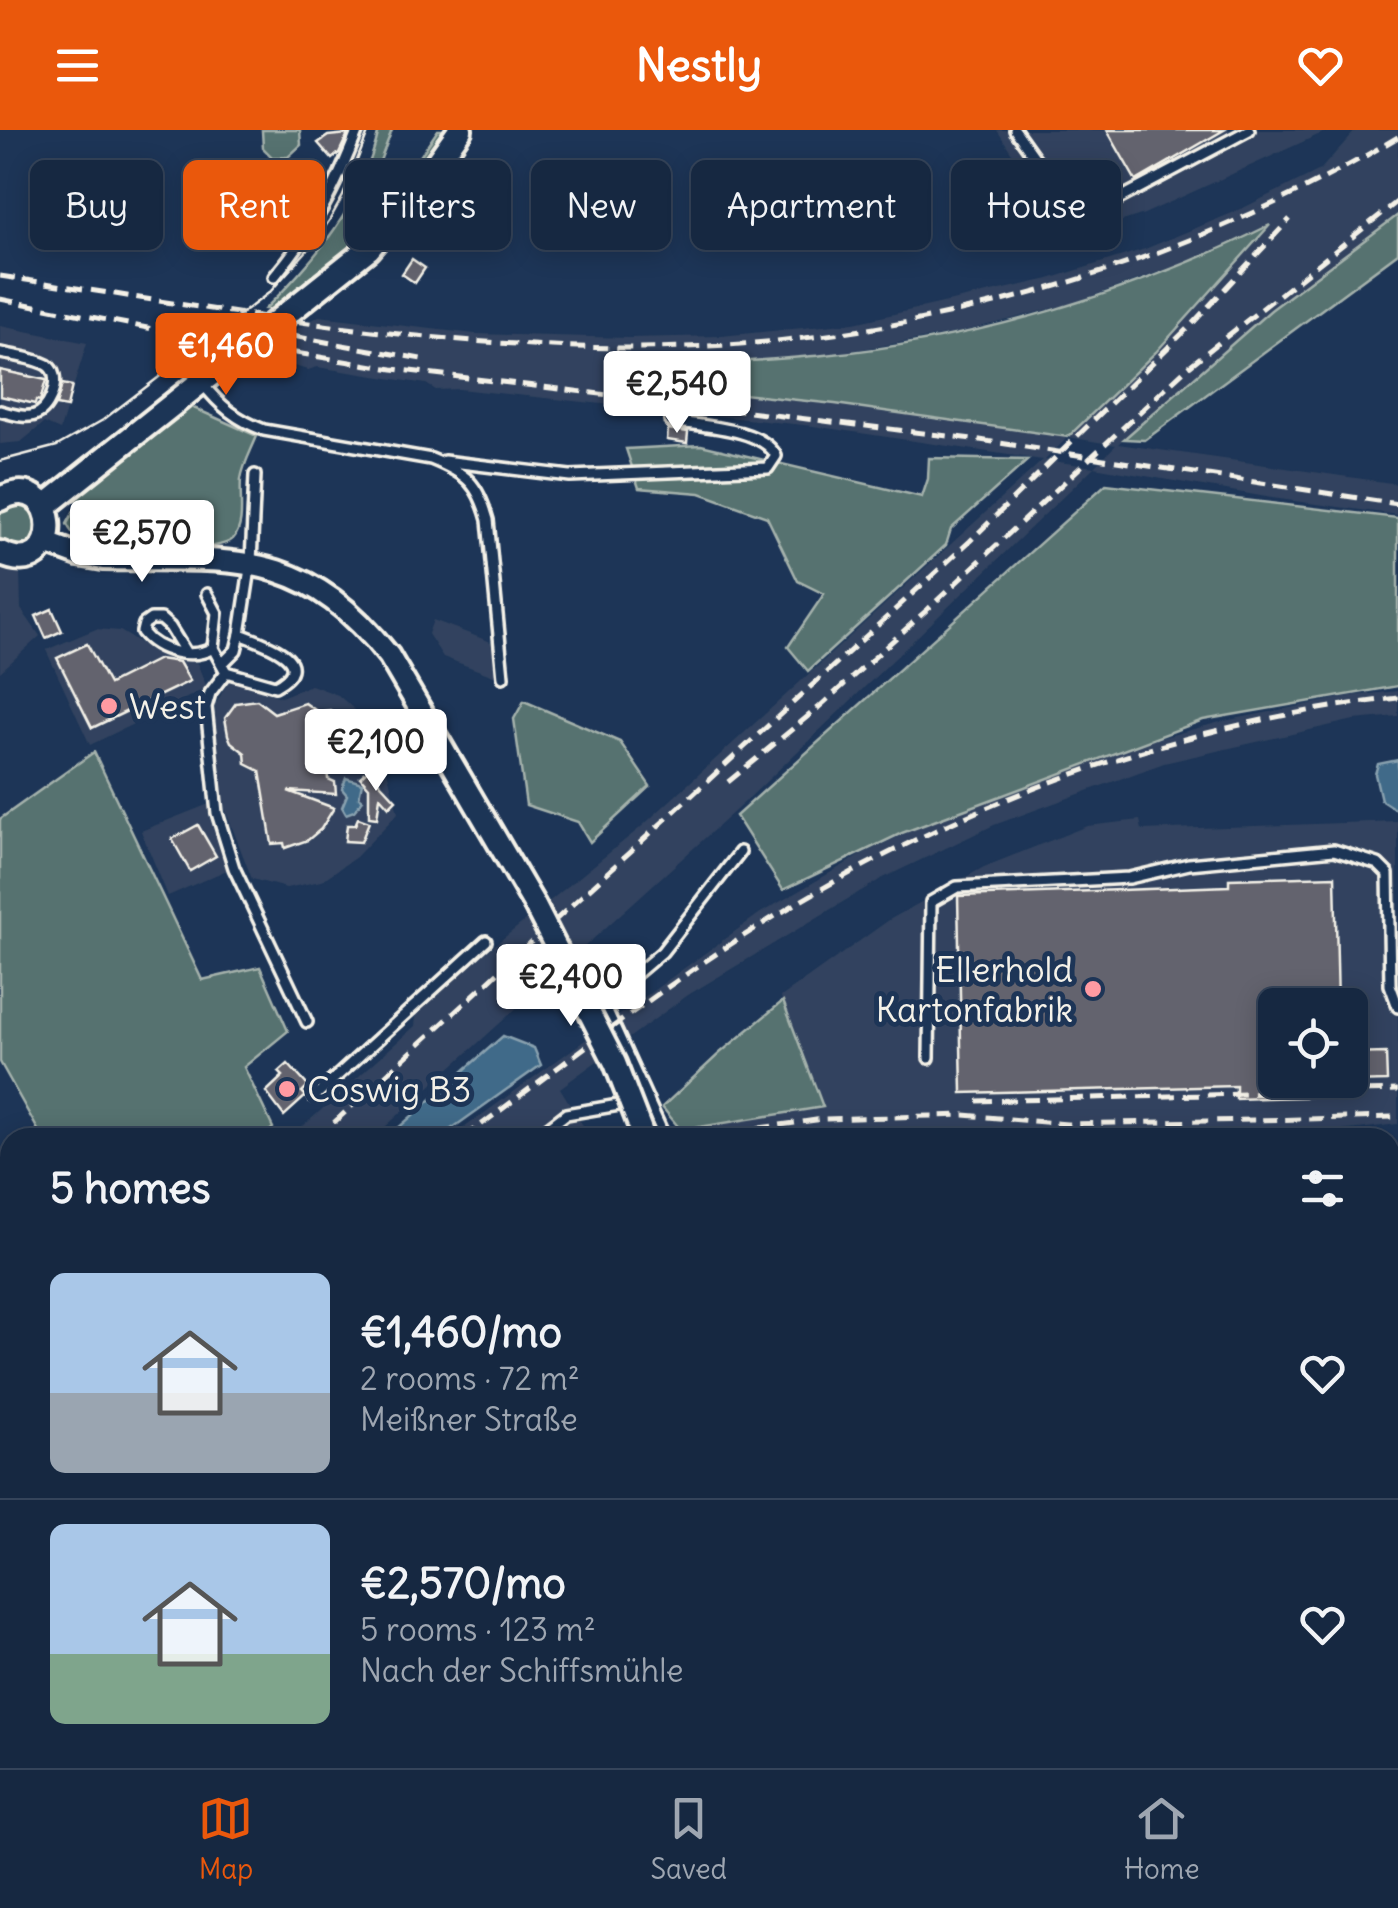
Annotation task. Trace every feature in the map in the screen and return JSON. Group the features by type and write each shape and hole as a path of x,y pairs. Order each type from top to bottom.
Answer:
{"main road":[{"path":"44,506 368,249 411,199 460,130"},
{"path":"0,500 18,494 37,500 44,506 50,524 46,543 30,556 9,558 0,553"}],"street":[{"path":"46,543 103,559 251,562 294,576 331,598 367,628 432,726 534,904 600,1032 640,1128"}],"lane":[{"path":"274,277 301,246 332,196 358,130"},
{"path":"1016,130 1078,220 1250,130"},
{"path":"0,411 38,414 48,403 56,382 49,366 1,352"},
{"path":"202,384 242,421 264,430 431,459 570,476 768,468 776,456 770,445 754,436 670,421"},
{"path":"431,459 456,469 481,494 492,548 503,677"},
{"path":"255,475 251,562 240,634 236,650 206,707 217,813 234,868 307,1022"},
{"path":"207,594 217,614 214,648 224,668 276,686 290,673 288,656 240,634"},
{"path":"186,653 170,627 160,619 144,624 142,632 149,641 186,653 200,656 214,648"},
{"path":"929,1058 931,902 957,886 1129,878 1189,864 1334,850 1362,857 1388,874 1390,985 1398,1007"},
{"path":"661,1128 603,1002 662,952 740,852"},
{"path":"314,1097 486,940"},
{"path":"548,1128 566,1114 648,1100"}],"shaded area":[{"path":"997,130 1329,130 1121,222 1121,160 1016,160"},
{"path":"1356,130 1398,130 1398,215 1271,310 1118,444 1398,484 1398,515 1094,467 747,800 384,1128 301,1128 415,1026 417,1008 640,828 1043,460 813,426 459,389 436,390 426,384 317,367 308,370 254,355 319,316 475,334 628,338 721,336 854,323 1049,279 1145,249 1237,211 1320,170","holes":["1268,227 1156,352 1068,437 835,404 678,387 679,366 827,355 957,333 1073,303 1217,251","1068,437 1116,445 1094,467 1045,460"]},
{"path":"0,326 87,343 60,430 44,423 21,442 0,444"},
{"path":"0,571 20,572 21,609 40,636 0,672"},
{"path":"433,620 491,642 494,639 499,678 443,657 428,634"},
{"path":"96,629 120,631 149,648 197,663 207,688 90,745 46,650"},
{"path":"230,679 281,697 311,685 338,695 364,718 387,771 398,813 356,857 321,881 286,888 252,879 225,809 216,754 215,705"},
{"path":"1398,691 1398,716 1354,720 1164,763 994,825 881,879 688,995 560,1088 584,1128 464,1128 759,914 866,852 981,798 1101,754 1224,721 1351,696"},
{"path":"1398,760 1398,811 1381,800 1375,774 1378,764"},
{"path":"346,778 362,783 359,797 363,800 346,814 342,807 347,795 342,789"},
{"path":"209,804 209,816 229,869 168,896 141,831"},
{"path":"1140,820 1142,830 1398,821 1398,1124 1365,1128 700,1128 822,1107 781,997 889,920 984,867 1087,826"},
{"path":"503,1036 534,1048 541,1065 453,1128 398,1128"}],"green space":[{"path":"262,130 300,130 301,145 288,157 272,157 263,148"},
{"path":"379,130 392,130 380,160 370,160"},
{"path":"438,130 444,130 423,160 418,160"},
{"path":"345,212 345,250 349,250 278,310 265,309 319,250 325,250 325,242"},
{"path":"1398,215 1398,253 1145,440 1124,439 1271,310"},
{"path":"1270,225 1156,352 1068,437 835,404 678,387 679,366 881,348 1053,310 1164,272"},
{"path":"187,405 257,436 242,474 241,518 233,539 189,549 145,550 107,549 78,538 67,524 78,504 76,497"},
{"path":"701,445 922,497 929,458 1028,460 951,529 946,545 808,671 788,647 824,594 798,581 767,517 700,493 639,488 626,449"},
{"path":"1106,484 1398,518 1398,686 1203,720 902,833 783,890 736,816"},
{"path":"18,504 38,515 39,537 22,550 0,541 0,513"},
{"path":"524,701 620,742 650,786 590,842 578,822 526,805 514,719"},
{"path":"94,752 202,980 260,967 288,1031 244,1067 273,1128 37,1128 0,1062 0,819"},
{"path":"783,1001 823,1107 679,1128 662,1107"}],"building":[{"path":"1107,130 1224,130 1136,181"},
{"path":"348,134 332,159 318,143 328,136"},
{"path":"412,259 425,268 415,283 402,274"},
{"path":"0,370 46,380 40,401 35,404 0,396"},
{"path":"62,384 72,386 67,407 56,405"},
{"path":"668,429 688,432 687,443 667,440"},
{"path":"52,609 62,631 46,638 36,616"},
{"name":"West","path":"87,644 109,684 159,659 179,662 190,681 92,728 57,658"},
{"path":"257,700 274,713 305,703 318,712 330,710 344,720 338,733 349,739 338,756 334,751 334,758 326,759 328,779 335,782 336,794 288,791 334,808 321,829 308,840 285,848 284,843 272,844 260,771 246,764 245,753 228,735 225,718 236,703"},
{"path":"368,770 396,800 389,807 380,797 377,818 369,817 369,787 360,777"},
{"path":"358,818 369,822 361,842 345,841 347,825 355,825"},
{"path":"198,825 216,856 190,871 172,839"},
{"name":"Ellerhold Kartonfabrik","path":"1335,876 1338,988 1258,988 1258,1098 1270,1098 1236,1099 1236,1086 962,1093 958,896 1229,886 1229,879"},
{"path":"1386,1053 1387,1081 1368,1082 1368,1054"},
{"name":"Coswig B3","path":"288,1064 308,1086 302,1092 306,1096 284,1116 266,1092 283,1076 279,1072"}],"tram line":[{"path":"0,461 57,446 103,420 270,292 329,221 369,130"}],"railway":[{"path":"0,276 313,324 471,341 629,348 729,345 830,335 929,318 1028,294 1124,264 1219,228 1398,137"},
{"path":"728,782 928,609 1188,367 1398,201"},
{"path":"328,1128 970,541 1192,324 1290,219"},
{"path":"0,299 393,369 973,439 1398,504"},
{"path":"270,332 427,360"},
{"path":"476,1128 749,932 934,831 1084,770 1162,745 1319,709 1398,698"},
{"path":"977,1101 1398,1090"},
{"path":"760,1128 823,1119 964,1115 1067,1124 1398,1117"}],"place":[{"name":"West","path":"109,706"},
{"name":"Ellerhold Kartonfabrik","path":"1093,989"},
{"name":"Coswig B3","path":"287,1089"}]}
